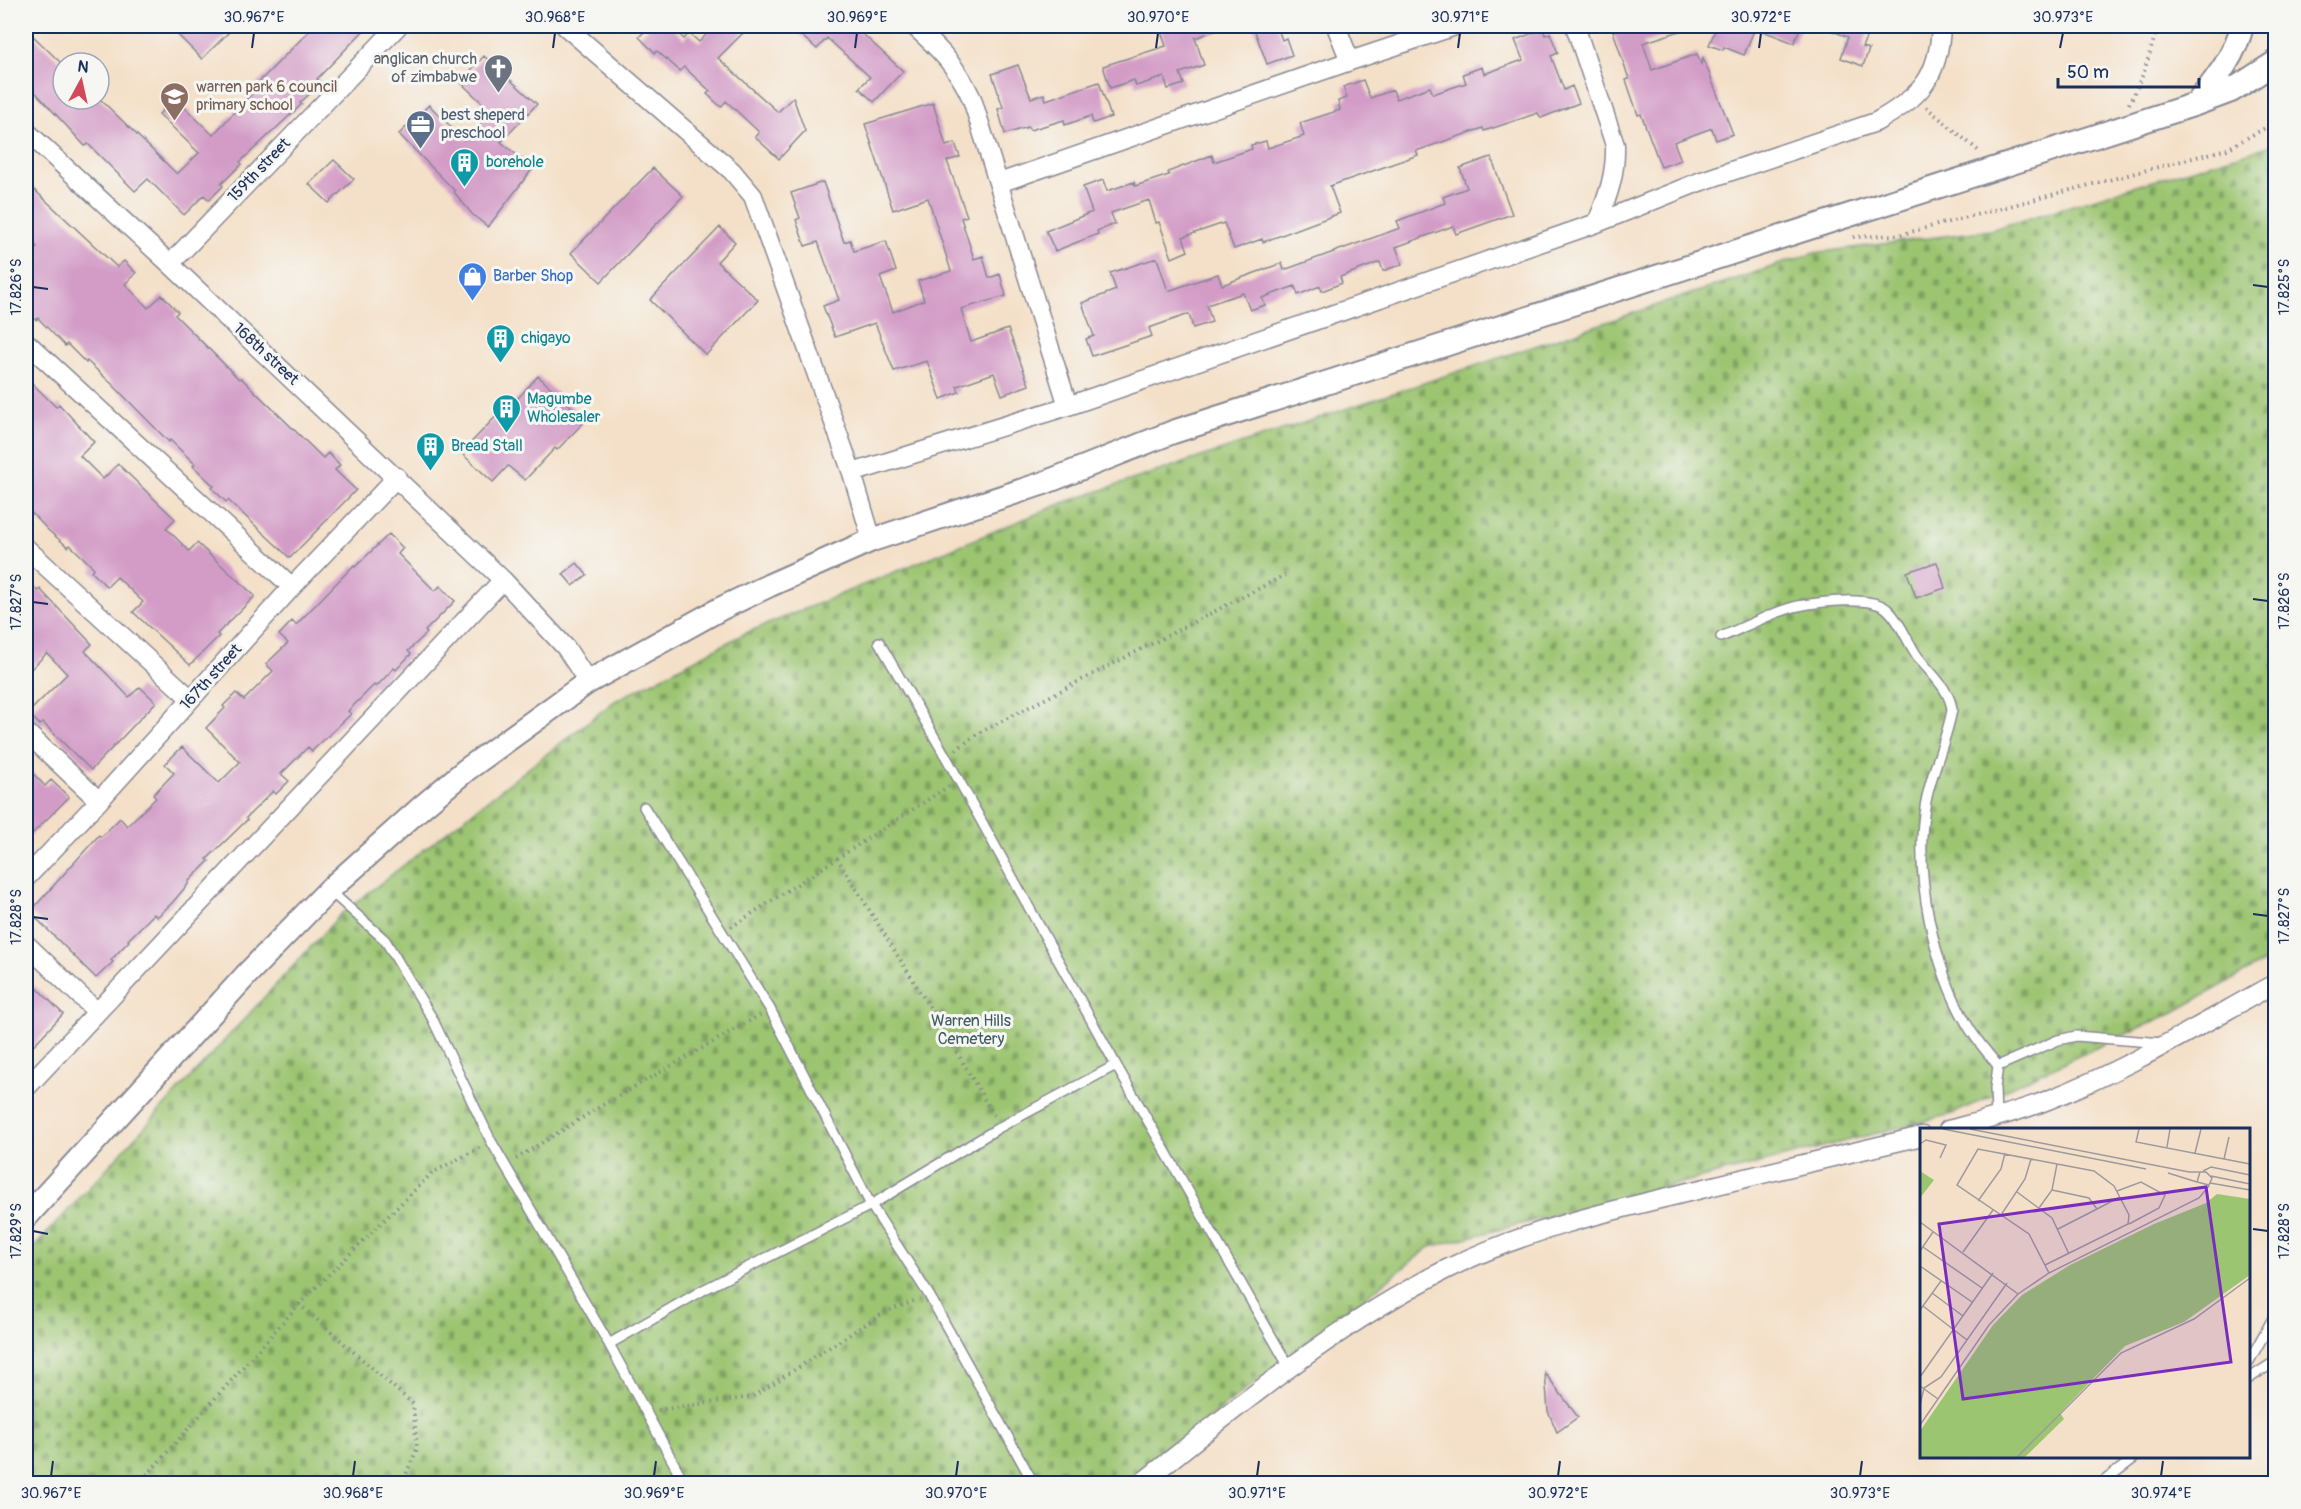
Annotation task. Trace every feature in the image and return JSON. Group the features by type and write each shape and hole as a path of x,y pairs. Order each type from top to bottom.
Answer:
{"street":[{"name":"159th street","path":"170,264 398,26"},
{"path":"565,26 732,171 749,189 756,202 852,473 872,540"},
{"path":"914,26 938,47 962,78 972,99 1068,406"},
{"path":"1336,26 1350,61"},
{"path":"999,183 1455,26"},
{"path":"1575,26 1615,145 1616,161 1611,190 1597,223"},
{"path":"852,473 1068,406 1597,223 1699,182 1876,123 1913,97 1931,76 1940,48 1941,26"},
{"path":"2196,104 2231,57 2242,26"},
{"path":"26,1217 226,997 328,890 423,806 466,770 588,682 740,599 872,540 1044,483 1173,432 2196,104 2231,91 2276,62"},
{"name":"168th street","path":"26,131 397,477 503,580 566,648 588,682"},
{"path":"26,342 292,587"},
{"name":"167th street","path":"26,878 99,801 292,587 397,477"},
{"path":"26,548 190,699"},
{"path":"26,1088 503,580"},
{"path":"26,732 99,801"},
{"path":"26,944 97,1012"},
{"path":"1956,1128 2047,1101 2089,1083 2167,1044 2276,983"},
{"path":"1140,1484 1289,1367 1383,1304 1448,1268 1519,1237 1594,1214 1920,1136"}],"lane":[{"path":"1721,637 1797,606 1857,601 1876,604 1887,609 1917,655 1946,692 1952,710 1925,804 1921,842 1924,879 1934,939 1952,996 1969,1028 1998,1066 1995,1088 1996,1118"},
{"path":"879,642 946,757 1116,1065 1289,1367"},
{"path":"644,807 770,1009 871,1205 929,1295 1034,1484"},
{"path":"328,890 385,940 432,1018 491,1141 609,1344 685,1484"},
{"path":"1998,1066 2058,1040 2076,1036 2167,1044"},
{"path":"609,1344 705,1289 871,1205 1000,1127 1116,1065"},
{"path":"2250,1359 2276,1313"},
{"path":"2250,1378 2276,1361"},
{"path":"2100,1484 2134,1458"}],"path":[{"path":"2112,131 2132,100 2144,72 2158,26"},
{"path":"1913,97 1998,167"},
{"path":"1849,237 1899,235 2227,149 2276,122"},
{"path":"946,757 977,734 1285,575"},
{"path":"723,932 958,780"},
{"path":"837,858 947,1035 1000,1127"},
{"path":"505,1166 601,1106 770,1009"},
{"path":"139,1484 299,1304 432,1173 491,1141"},
{"path":"646,1411 752,1397 885,1312 929,1295"},
{"path":"299,1304 413,1404 417,1449 402,1484"}],"green space":[{"name":"Warren Hills Cemetery","path":"2275,144 2275,956 2174,1012 1952,1114 1430,1247 1126,1483 26,1483 26,1256 341,914 615,701 746,633 1063,503 1814,253 1990,230"}],"building":[{"path":"187,26 235,26 202,59 178,35"},
{"path":"314,26 368,26 317,79 321,83 300,103 302,104 240,162 242,164 221,184 223,186 209,200 204,195 184,215 148,179 135,191 88,144 85,146 53,111 111,110 177,174 199,153 159,114 175,98 213,135 258,87 256,85"},
{"path":"650,26 670,26 684,39 689,33 699,42 715,26 735,26 743,33 718,58 778,112 793,97 805,131 779,159 755,137 759,132 726,101 721,107 707,94 710,91 684,67 680,71 657,51 655,53 639,37"},
{"path":"790,26 854,26 903,71 874,102 859,88 870,77 827,38 817,49"},
{"path":"1159,26 1223,26 1223,28 1195,38 1204,65 1180,73 1184,84 1168,89 1164,77 1136,86 1134,80 1110,88 1103,66 1166,46"},
{"path":"1253,26 1277,26 1282,40 1286,38 1292,55 1267,64"},
{"path":"1621,26 1686,26 1686,29 1643,43 1652,70 1697,54 1701,64 1703,58 1733,134 1716,140 1712,128 1674,142 1681,160 1661,167 1641,114 1638,115 1626,80 1629,79 1613,31 1622,28"},
{"path":"1717,26 1801,26 1794,43 1755,28 1744,55 1724,47 1723,50 1709,45"},
{"path":"1820,26 1871,26 1862,47 1869,49 1863,66 1841,58 1848,37"},
{"path":"26,29 51,53 51,109 26,82"},
{"path":"1543,29 1545,35 1550,33 1558,53 1551,56 1564,90 1572,86 1579,103 1541,118 1538,113 1484,131 1483,128 1416,151 1418,155 1330,186 1340,213 1263,242 1262,239 1234,249 1224,223 1183,237 1188,251 1172,258 1159,222 1156,223 1149,200 1111,213 1115,224 1097,231 1098,234 1055,251 1046,231 1092,212 1083,187 1103,180 1107,191 1134,182 1135,186 1169,175 1168,172 1212,155 1214,162 1252,149 1251,145 1266,141 1268,148 1304,136 1300,123 1340,110 1338,101 1347,98 1343,87 1363,80 1370,98 1393,90 1396,99 1430,87 1433,94 1466,83 1463,74 1482,67 1484,74 1523,60 1515,40"},
{"path":"484,56 537,104 501,142 533,168 488,227 472,214 455,191 399,134 429,105 464,140 492,112 460,82"},
{"path":"1018,65 1031,98 1044,94 1046,100 1099,82 1111,117 1093,123 1091,116 1065,125 1064,120 1030,130 1028,127 1005,134 998,109 1003,107 992,74"},
{"path":"933,103 946,146 955,143 960,157 947,161 967,216 961,218 974,259 983,256 989,278 1000,274 1006,296 961,309 971,342 1008,329 1029,385 1002,395 994,373 957,386 959,392 941,399 927,361 894,371 875,323 835,337 823,306 839,300 818,242 805,246 796,220 800,218 791,193 823,182 844,242 850,240 854,251 886,241 896,271 880,277 893,312 924,300 918,281 951,271 928,198 893,210 865,124"},
{"path":"1491,157 1512,214 1456,234 1453,226 1396,247 1402,264 1383,271 1380,262 1340,277 1342,283 1322,291 1320,286 1298,295 1295,286 1262,298 1265,305 1250,310 1243,293 1207,305 1212,322 1193,328 1189,314 1149,328 1152,336 1092,356 1086,339 1094,336 1082,303 1116,290 1110,273 1157,258 1168,291 1218,274 1222,285 1282,263 1284,270 1400,228 1397,221 1445,203 1443,197 1467,188 1460,168"},
{"path":"334,160 354,179 329,203 309,184"},
{"path":"653,168 683,196 601,282 571,253"},
{"path":"26,182 117,267 124,261 136,273 125,284 148,308 162,295 178,312 175,315 239,379 241,378 323,458 328,453 340,465 335,470 356,490 290,558 228,500 226,502 212,488 214,486 193,466 195,464 170,440 169,442 111,383 67,344 65,346 38,318 36,320 26,310 26,258 37,247 26,235"},
{"path":"720,227 735,242 717,262 758,300 706,355 650,300"},
{"path":"538,376 586,420 525,480 508,466 493,482 461,453 506,406 509,408"},
{"path":"26,377 56,407 59,404 94,442 80,456 103,479 118,464 175,519 166,528 189,551 197,543 255,596 190,665 133,612 143,602 117,577 107,587 91,571 94,568 70,545 68,547 48,530 26,507"},
{"path":"389,534 403,548 398,554 435,591 440,586 455,601 425,631 427,633 408,651 411,654 396,670 394,668 376,687 374,685 348,711 351,714 312,751 308,747 281,774 289,781 276,794 273,791 246,818 247,820 207,859 209,861 188,882 172,903 157,917 154,914 128,940 111,960 113,962 96,978 30,912 99,835 101,837 120,818 127,826 156,798 153,795 174,773 165,764 182,747 219,783 240,762 206,728 236,693 244,700 273,671 266,664 288,643 279,635 292,621 296,625 354,565 355,567"},
{"path":"1937,562 1945,588 1916,598 1907,572"},
{"path":"577,563 587,575 573,586 563,574"},
{"path":"26,579 38,591 40,589 92,644 85,651 129,697 140,687 156,702 91,770 43,723 40,725 28,713 67,674 47,653 26,674"},
{"path":"26,766 45,786 51,780 69,797 26,840"},
{"path":"35,986 63,1014 26,1053 26,995"},
{"path":"1545,1373 1578,1417 1557,1432 1548,1411"}],"place":[{"name":"anglican church of zimbabwe","path":"498,94"},
{"name":"warren park 6 council primary school","path":"175,122"},
{"name":"best sheperd preschool","path":"420,150"},
{"name":"borehole","path":"465,188"},
{"name":"Barber Shop","path":"472,302"},
{"name":"chigayo","path":"500,364"},
{"name":"Magumbe Wholesaler","path":"506,434"},
{"name":"Bread Stall","path":"430,472"}]}
